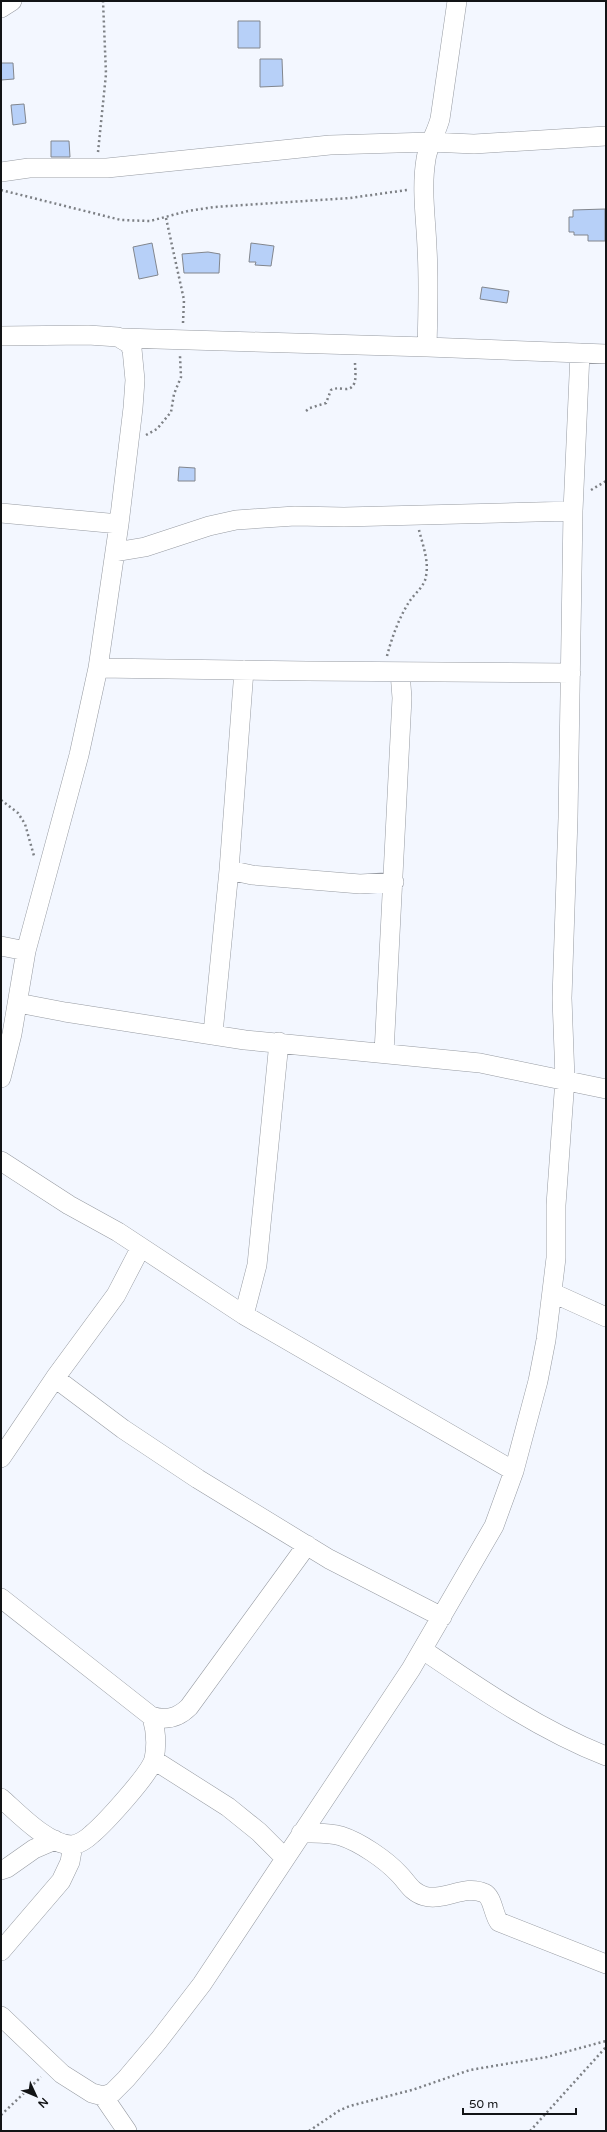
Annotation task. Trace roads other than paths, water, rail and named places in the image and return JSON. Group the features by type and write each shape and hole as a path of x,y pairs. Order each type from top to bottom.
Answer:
{"street":[{"path":"1,8 12,1"},
{"path":"427,347 428,262 424,188 426,159 430,142 437,128 444,99 457,1"},
{"path":"1,172 29,168 95,168 330,145 430,142 474,144 606,136"},
{"path":"1,336 109,335 123,338 606,354"},
{"path":"1,1078 18,1003 26,951 79,755 98,668 131,433 135,362 132,349 123,338"},
{"path":"4,2023 80,2087 92,2093 103,2096 112,2093 126,2079 197,1991 423,1650 494,1526 514,1471 538,1380 553,1293 562,1105 565,1079 562,998 571,673 573,511 580,353"},
{"path":"115,552 145,547 208,526 236,520 288,516 328,518 416,514 573,511"},
{"path":"1,514 119,524"},
{"path":"98,668 571,673"},
{"path":"213,1033 229,870 244,670"},
{"path":"384,1053 394,882 402,698 392,672"},
{"path":"229,870 252,875 360,884 394,882"},
{"path":"1,946 26,951"},
{"path":"18,1003 110,1019 213,1033 245,1040 279,1042 480,1063 565,1079 606,1089"},
{"path":"244,1315 257,1264 279,1042"},
{"path":"1,1161 69,1205 141,1247 244,1315 514,1471"},
{"path":"1,1458 55,1378 116,1295 141,1247"},
{"path":"553,1293 606,1317"},
{"path":"55,1378 123,1429 198,1479 329,1560 442,1616"},
{"path":"1,1598 152,1717 161,1720 176,1717 189,1707 307,1545"},
{"path":"423,1650 513,1710 577,1744 606,1756"},
{"path":"1,1798 35,1828 64,1844 73,1845 92,1835 146,1772 154,1760 156,1740 152,1717"},
{"path":"154,1760 228,1807 259,1832 285,1858"},
{"path":"301,1833 341,1836 385,1860 401,1875 410,1888 426,1897 468,1891 485,1893 489,1896 495,1916 499,1922 606,1964"},
{"path":"1,1870 8,1868 42,1845 55,1840"},
{"path":"1,1951 60,1882 70,1862 73,1845"},
{"path":"103,2096 127,2131"}]}
